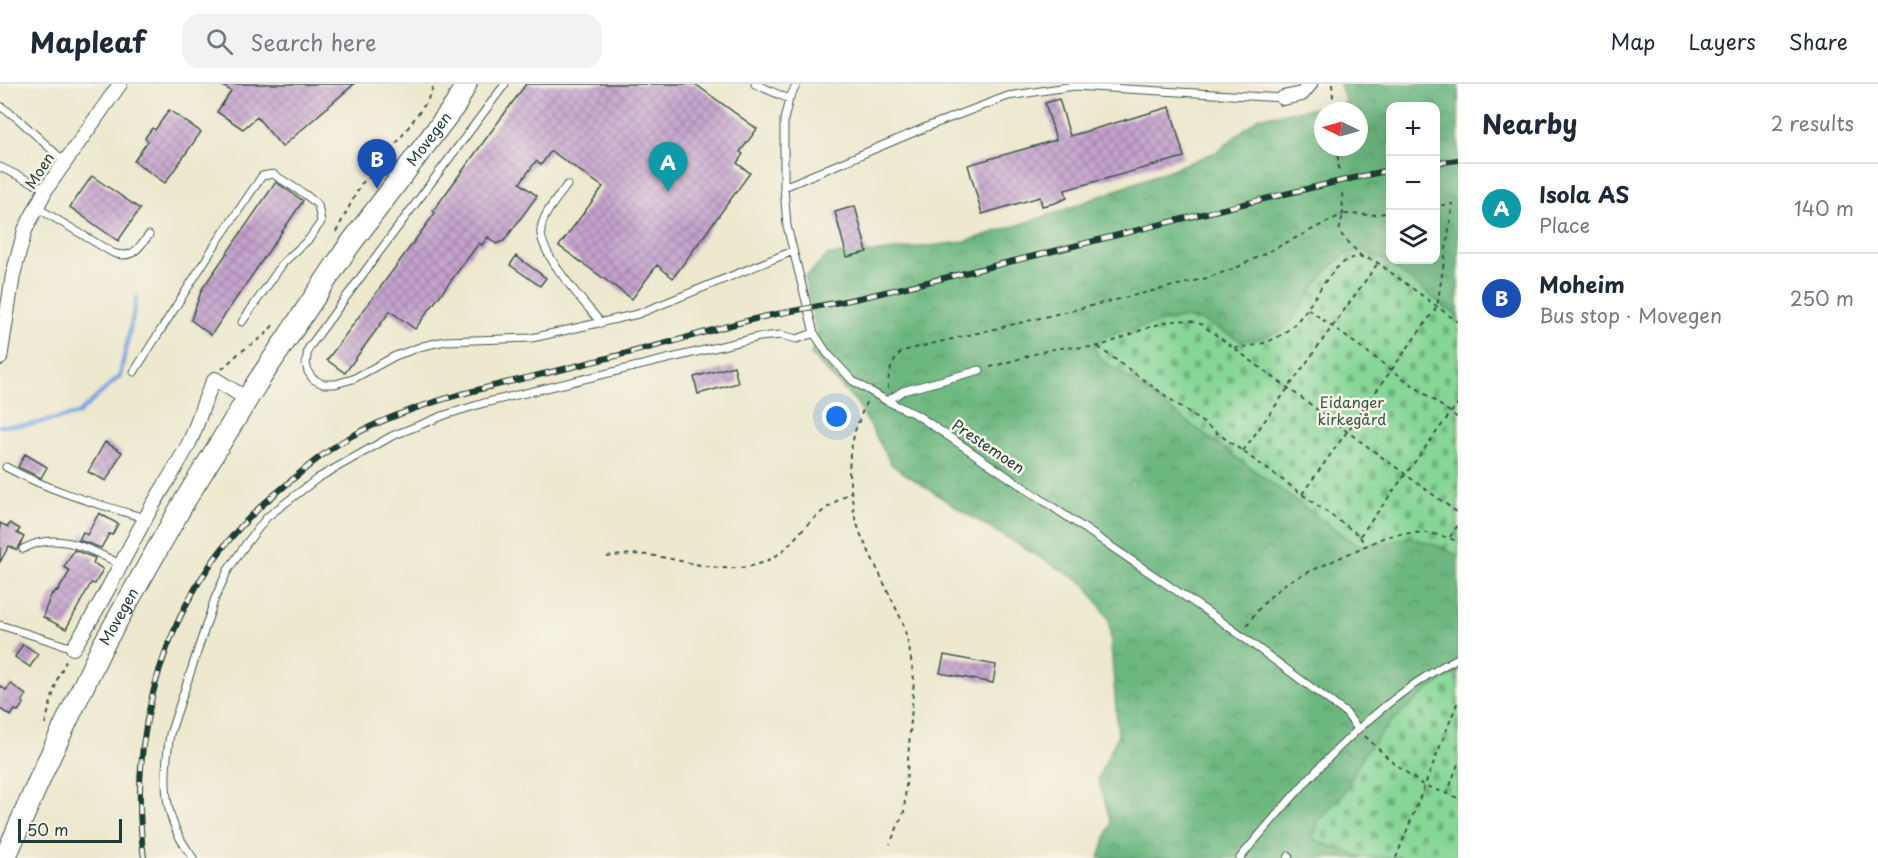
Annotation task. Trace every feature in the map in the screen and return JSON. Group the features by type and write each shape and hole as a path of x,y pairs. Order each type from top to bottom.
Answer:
{"main road":[{"name":"Movegen","path":"8,851 102,647 184,502 247,399 348,247 450,112 466,84"}],"street":[{"path":"1283,98 1302,94 1310,84"},
{"name":"Moen","path":"0,358 6,288 25,230 46,189 115,86"},
{"path":"215,379 247,399"},
{"name":"Movegen","path":"73,648 93,619 120,564 189,442 206,394 215,379"}],"lane":[{"path":"505,84 308,349 306,363 308,372 314,379 323,384 335,384 353,379 395,356 445,341 532,338 638,314 793,251"},
{"path":"755,84 789,99"},
{"name":"Prestemoen","path":"797,84 789,99 784,120 784,187 787,226 814,333 827,353 853,381 917,415 1241,635 1346,713 1358,729"},
{"path":"784,187 928,126 1008,96 1074,86 1283,98"},
{"path":"0,106 16,117 66,162"},
{"path":"0,166 46,189"},
{"path":"134,372 262,176 273,174 318,205 321,222 309,239 284,262 242,322"},
{"path":"567,185 546,216 541,228 541,238 552,261 601,323"},
{"path":"36,207 113,253 122,256 134,252 150,235"},
{"path":"193,858 177,833 170,816 166,792 166,757 170,734 215,598 228,570 267,517 326,474 392,436 445,415 484,403 759,337 781,335 797,339 814,333"},
{"path":"888,401 903,391 980,370"},
{"path":"6,467 64,494 146,518"},
{"path":"23,549 49,540 65,541 120,564"},
{"path":"0,625 73,648"},
{"path":"1240,858 1293,794 1373,715 1440,667 1458,658"}],"path":[{"name":"Movegen","path":"334,235 361,184 373,174 428,101 435,84"},
{"path":"1332,84 1333,102"},
{"path":"1338,156 1340,171"},
{"path":"1342,189 1343,214 1339,232 1362,257"},
{"path":"1302,494 1437,307 1452,204 1440,206"},
{"path":"888,401 888,374 890,367 902,351 1207,278 1238,267 1343,214 1386,212"},
{"path":"1232,348 1270,342 1291,328 1308,309 1333,272 1341,264 1356,257 1378,263 1458,322"},
{"path":"1242,451 1378,263"},
{"path":"1308,309 1458,417"},
{"path":"215,379 225,365 265,335 279,319"},
{"path":"980,370 1053,349 1097,346 1141,330 1185,320 1201,324 1458,513"},
{"path":"1097,346 1360,536 1365,547"},
{"path":"870,391 855,431 850,454 850,492 860,533 903,623 914,679 904,812 890,844"},
{"path":"1360,536 1458,403"},
{"path":"607,557 640,554 701,567 752,566 773,558 789,547 825,508 850,492"},
{"path":"1449,538 1458,525"},
{"path":"1241,635 1264,603 1276,590 1289,581 1385,537 1426,532 1458,542"},
{"path":"45,724 57,680 73,648"},
{"path":"1396,858 1458,700"},
{"path":"1358,729 1389,759 1425,786 1458,798"},
{"path":"1447,794 1458,764"}],"green space":[{"path":"1340,84 1458,84 1458,317 1389,264 1440,264 1440,102 1386,102 1386,262 1362,251 1344,255 1325,273 1286,328 1263,338 1242,341 1202,321 1181,318 1112,334 1098,340 1094,347 1099,357 1351,541 1362,545 1385,543 1409,537 1442,547 1458,556 1458,672 1429,689 1364,754 1344,793 1319,820 1313,839 1364,858 1099,858 1111,823 1098,778 1118,735 1109,619 1085,584 962,511 892,465 857,403 811,355 817,336 805,278 828,255 869,253 964,242 1056,213 1217,152 1259,117 1314,108 1314,156 1368,156 1368,102 1346,102"},
{"name":"Eidanger kirkegård","path":"1362,251 1384,260 1386,264 1389,264 1458,317 1458,556 1442,547 1409,537 1385,543 1362,545 1351,541 1099,357 1094,347 1098,340 1112,334 1181,318 1202,321 1242,341 1263,338 1286,328 1325,273 1345,254"},
{"path":"1458,672 1458,858 1364,858 1313,839 1319,820 1344,793 1364,754 1389,724 1429,689"}],"building":[{"path":"220,84 354,84 282,147 257,117 243,129 217,112 231,91"},
{"path":"526,84 695,84 757,129 740,152 743,154 737,163 750,173 673,278 657,265 632,299 559,246 603,187 551,151 541,165 536,161 520,183 537,196 504,241 496,244 488,237 482,245 479,243 415,329 390,311 345,373 327,360"},
{"path":"1059,99 1070,136 1170,107 1184,157 1065,190 1067,198 1055,203 1042,206 1040,197 982,214 968,165 1056,140 1045,103"},
{"path":"169,110 201,132 165,183 134,161 148,141 145,138 152,128 155,130"},
{"path":"92,176 140,209 118,241 70,207"},
{"path":"276,182 303,201 211,335 191,320 202,289"},
{"path":"855,206 867,252 847,257 835,212"},
{"path":"516,256 546,278 540,286 510,265"},
{"path":"734,366 738,383 698,394 694,377"},
{"path":"105,442 122,452 106,481 88,472"},
{"path":"25,454 47,467 41,478 18,467"},
{"path":"99,513 118,524 101,548 79,540 83,532 87,535"},
{"path":"0,523 8,527 10,523 20,529 17,533 24,537 17,550 9,546 0,562"},
{"path":"74,550 95,558 93,563 103,569 95,584 91,583 66,629 43,617 52,593 58,591 70,571 64,567"},
{"path":"23,644 38,654 30,667 15,657"},
{"path":"944,655 996,665 993,683 940,673"},
{"path":"11,684 26,695 22,701 24,703 11,716 0,709 0,686 6,690"}],"waterway":[{"path":"0,426 28,425 78,414 120,376 137,297"}],"railway":[{"path":"1440,162 1458,160"},
{"path":"144,858 140,811 141,763 148,716 159,670 176,626 198,584 225,545 257,510 317,459 350,437 402,413 457,395 755,319 868,296 1386,171"}],"place":[{"name":"Moheim","path":"377,189"},
{"name":"Isola AS","path":"668,192"}]}
